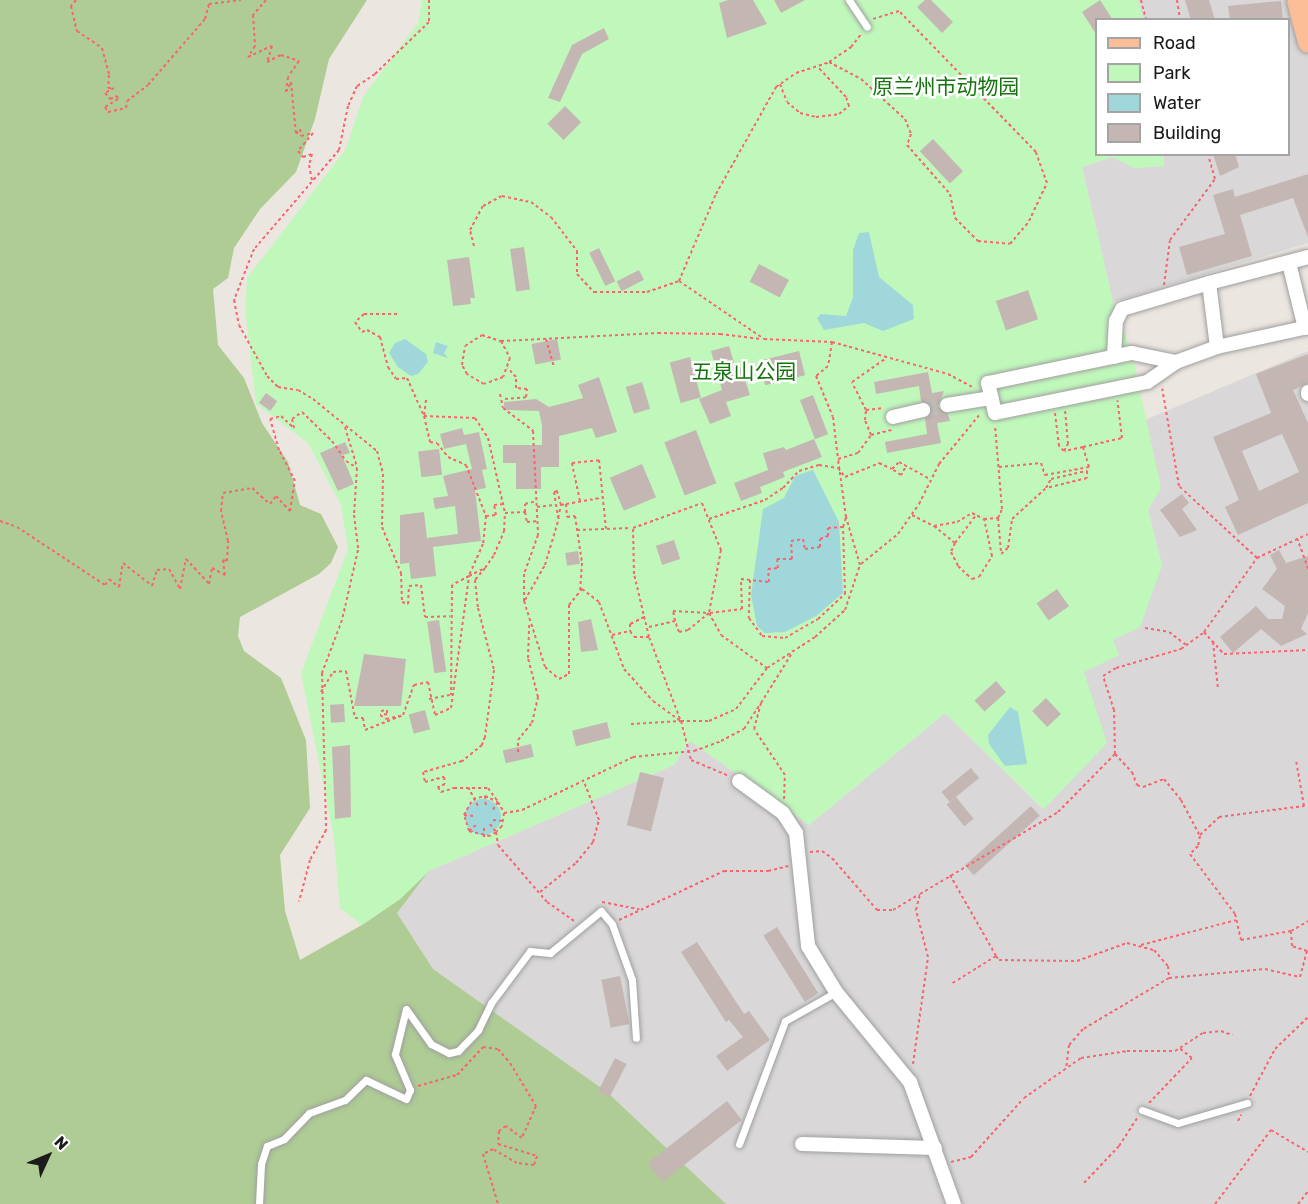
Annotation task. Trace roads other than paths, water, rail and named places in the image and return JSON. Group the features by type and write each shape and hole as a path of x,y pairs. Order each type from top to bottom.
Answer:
{"main road":[{"path":"1297,0 1308,42"}],"street":[{"path":"1114,357 1116,321 1122,309 1147,300 1308,257"},
{"path":"1176,362 1132,353 988,383 994,413 1161,376 1176,362 1217,347 1307,327 1289,263"},
{"path":"1209,283 1217,347"},
{"path":"947,405 991,398"},
{"path":"893,417 923,410"},
{"path":"739,780 783,813 796,833 808,946 836,992 910,1082 936,1148 954,1204"},
{"path":"802,1143 936,1148"}],"lane":[{"path":"849,0 867,27"},
{"path":"259,1204 261,1164 267,1146 284,1139 309,1113 345,1100 366,1080 406,1099 410,1090 395,1054 406,1009 431,1044 449,1053 458,1051 478,1030 491,1003 530,951 550,953 602,911 612,924 632,980 636,1038"},
{"path":"739,1144 785,1021 836,992"},
{"path":"1142,1110 1178,1123 1247,1103"}],"water":[{"path":"869,232 879,277 913,305 914,319 883,331 864,323 824,330 817,318 821,314 846,316 853,297 853,250 859,233"},
{"path":"405,339 426,354 428,362 418,374 411,376 398,367 389,353 395,343"},
{"path":"436,342 448,346 444,353 448,358 433,353"},
{"path":"813,470 839,522 843,593 816,616 785,632 765,633 757,626 751,595 763,509 784,498 795,476"},
{"path":"1010,707 1018,712 1027,764 1005,766 989,744 988,735"},
{"path":"483,799 495,805 501,817 495,829 483,835 471,829 465,817 471,805"}],"tunnel":[{"path":"923,410 947,405"}],"park label":[{"name":"原兰州市动物园","path":"946,87"},
{"name":"五泉山公园","path":"744,372"}]}
